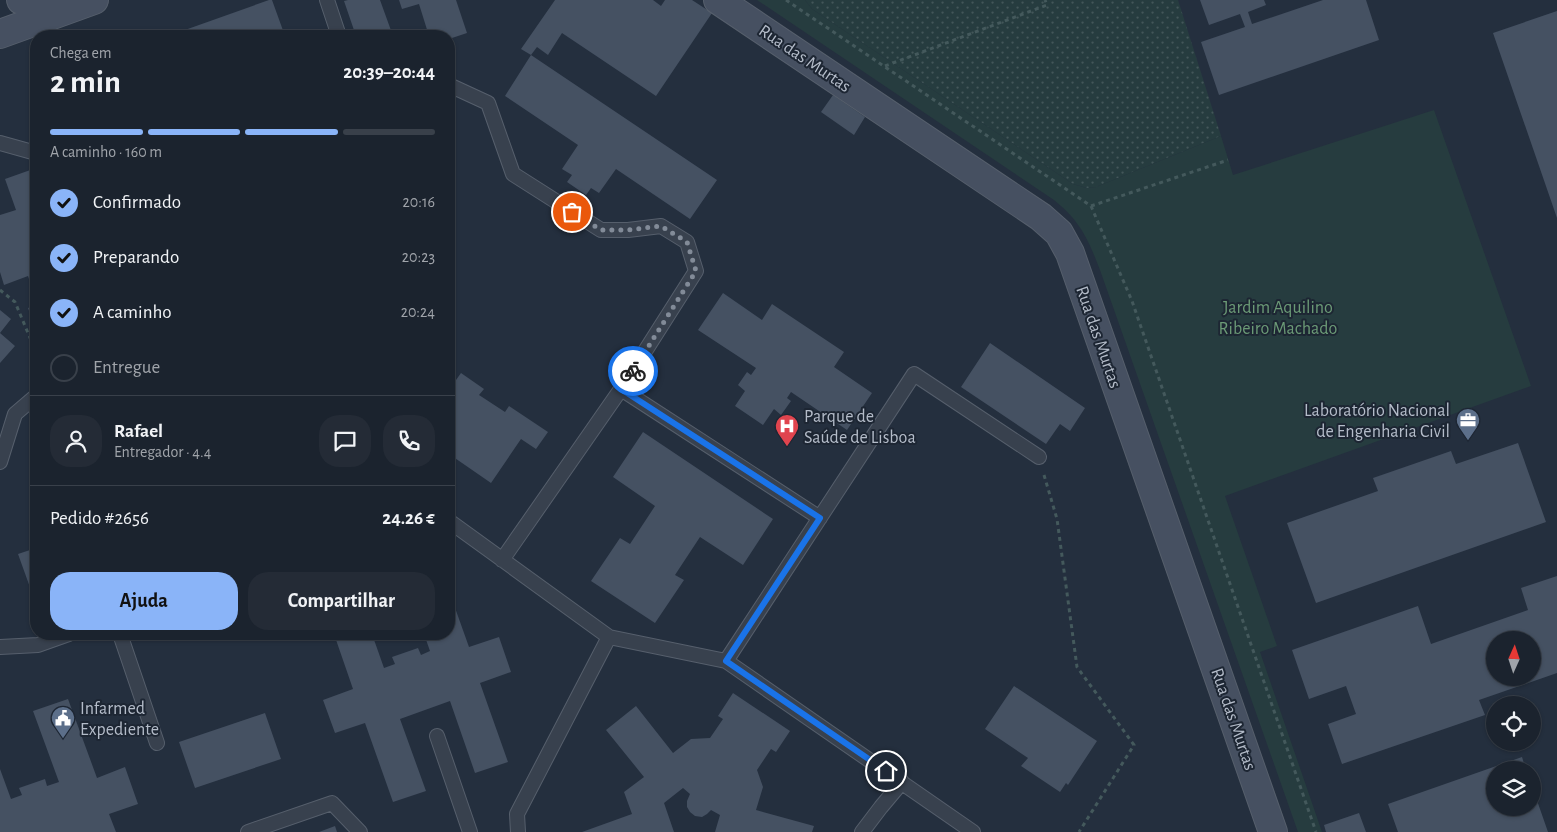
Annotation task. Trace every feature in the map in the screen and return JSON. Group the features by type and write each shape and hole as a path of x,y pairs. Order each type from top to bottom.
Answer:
{"street":[{"path":"21,0 36,5 54,7 86,3"},
{"name":"Rua das Murtas","path":"718,0 1041,217 1059,233 1074,263 1273,832"},
{"path":"0,34 86,3"}],"lane":[{"path":"327,0 337,30"},
{"path":"455,88 488,103 513,174 601,230 628,230 661,226 687,242 696,271 621,389 502,560"},
{"path":"0,143 30,151"},
{"path":"726,661 914,374 1039,457"},
{"path":"621,389 820,518"},
{"path":"0,462 15,414 30,401"},
{"path":"455,525 608,637 726,661 974,832"},
{"path":"518,832 517,814 608,637"},
{"path":"0,647 38,645 52,640"},
{"path":"122,640 157,743"},
{"path":"438,736 470,832"},
{"path":"862,832 880,807 902,782"},
{"path":"248,832 332,803 360,832"}],"path":[{"path":"786,0 1091,206 1132,301 1316,832"},
{"path":"884,66 1047,5 1045,0"},
{"path":"1091,206 1228,160"},
{"path":"0,290 15,302 30,338"},
{"path":"1039,457 1057,519 1077,667 1134,745 1079,832"}],"green space":[{"name":"Jardim Aquilino Ribeiro Machado","path":"757,0 805,0 812,9 1073,184 1087,188 1096,187 1221,136 1233,175 1434,110 1531,386 1225,496 1277,646 1260,652 1322,832 1298,832 1100,270 1083,232 1071,216 1054,200"},
{"path":"805,0 1178,0 1221,136 1096,187 1087,188 1073,184 812,9"}],"building":[{"path":"272,0 283,30 185,30"},
{"path":"380,0 391,30 354,30 344,1"},
{"path":"399,0 456,0 467,33 455,37 455,30 427,30 419,4 402,9"},
{"path":"555,0 653,0 661,6 665,0 692,0 712,13 656,96 562,33 548,55 537,47 531,55 521,49"},
{"path":"1200,0 1264,0 1266,5 1248,12 1252,24 1323,0 1366,0 1379,40 1219,95 1201,42 1245,27 1240,14 1209,25"},
{"path":"1557,11 1557,218 1493,33"},
{"path":"531,55 717,180 690,219 616,169 599,193 591,188 586,195 567,182 572,175 562,169 578,145 505,96"},
{"path":"833,95 865,117 854,135 821,112"},
{"path":"30,170 30,282 28,276 4,285 0,272 0,215 16,210 5,179"},
{"path":"723,293 762,320 772,304 844,352 834,367 872,393 847,430 791,392 787,398 791,401 781,415 774,409 763,425 735,406 745,391 738,385 747,372 751,375 756,368 698,330"},
{"path":"0,310 11,319 0,333"},
{"path":"0,333 15,346 0,363"},
{"path":"990,343 1085,408 1070,431 1060,424 1046,444 961,387"},
{"path":"461,373 484,389 479,395 505,412 509,406 548,432 536,449 521,439 491,483 455,458 456,380"},
{"path":"643,432 773,519 743,565 700,537 675,575 684,580 655,623 591,581 620,538 630,544 655,506 613,477"},
{"path":"1518,443 1546,522 1316,603 1287,523 1378,491 1373,478 1451,451 1456,464"},
{"path":"30,550 30,587 18,554"},
{"path":"1557,576 1557,673 1541,679 1541,631 1486,631 1486,686 1519,686 1479,700 1485,715 1342,764 1328,724 1356,714 1346,686 1309,699 1292,650 1418,606 1431,644 1528,610 1521,588"},
{"path":"455,608 469,647 499,637 511,672 480,683 508,762 475,773 450,701 400,719 426,791 393,802 365,723 335,733 323,700 353,689 336,640 374,640 384,668 395,664 392,657 418,648 421,655 430,651 426,640 455,640"},
{"path":"1014,686 1097,741 1068,785 1066,783 1060,792 1021,766 1028,758 985,729"},
{"path":"733,693 790,731 776,752 771,749 757,770 763,787 756,810 814,826 812,832 715,832 720,815 711,810 702,817 695,816 687,807 690,794 683,788 664,803 674,832 582,832 632,814 624,792 644,777 606,730 636,706 673,753 691,739 710,738 723,719 718,716"},
{"name":"Infarmed Expediente","path":"68,699 97,778 125,767 138,804 109,814 116,832 0,832 0,769 11,799 22,795 19,788 45,779 47,786 59,782 33,711"},
{"path":"265,713 281,759 195,788 179,742"},
{"path":"1522,757 1523,761 1511,761"},
{"path":"1486,770 1486,816 1541,816 1541,812 1548,832 1398,832 1388,804"},
{"path":"1359,813 1366,832 1326,832 1324,825"},
{"path":"335,826 337,832 319,832"}],"way so far":[{"path":"572,212 601,230 628,230 661,226 687,242 696,271 633,371"}],"place":[{"name":"Laboratório Nacional de Engenharia Civil","path":"1468,441"},
{"name":"Parque de Saúde de Lisboa","path":"787,447"},
{"name":"Infarmed Expediente","path":"63,739"}],"route":[{"path":"633,371 621,389 820,518 726,661 886,771"}]}
